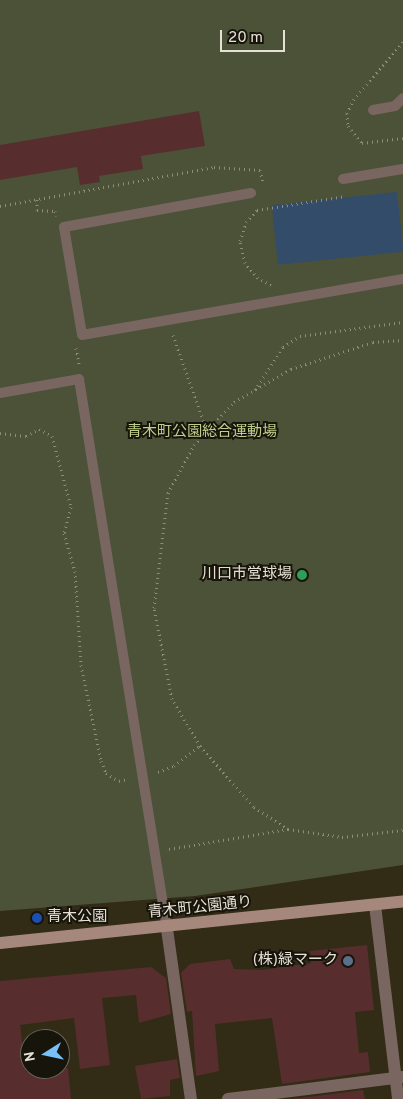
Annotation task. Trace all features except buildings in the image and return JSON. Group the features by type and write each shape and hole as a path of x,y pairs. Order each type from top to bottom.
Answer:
{"street":[{"name":"青木町公園通り","path":"0,943 167,929 403,901"},
{"path":"376,905 399,1078 398,1099"},
{"path":"167,929 191,1099"},
{"path":"228,1099 399,1078"}],"lane":[{"path":"373,110 395,106 403,98"},
{"path":"342,179 403,168"},
{"path":"251,193 64,227 82,335 403,279"},
{"path":"0,393 79,379 167,929"}],"path":[{"path":"0,206 214,167 260,170"},
{"path":"276,286 258,278 245,263 240,241 246,222 257,210 355,195"},
{"path":"168,320 207,431"},
{"path":"255,390 283,347 300,336 403,322"},
{"path":"288,829 254,807 200,746 172,699 154,608 168,493 207,431 234,402 300,366 373,342 403,340"},
{"path":"0,433 26,436 39,429 52,436 60,482 71,507 64,533 75,571 81,665 101,761 106,773 119,781 143,777 174,766 200,746"},
{"path":"155,851 288,829 342,838 403,830"}],"green space":[{"name":"青木町公園総合運動場","path":"0,0 403,0 403,865 195,896 0,911"}],"water":[{"path":"397,192 403,252 278,265 272,205"}],"place":[{"name":"川口市営球場","path":"302,575"},
{"name":"青木公園","path":"37,918"},
{"name":"(株)緑マーク","path":"348,961"}]}
